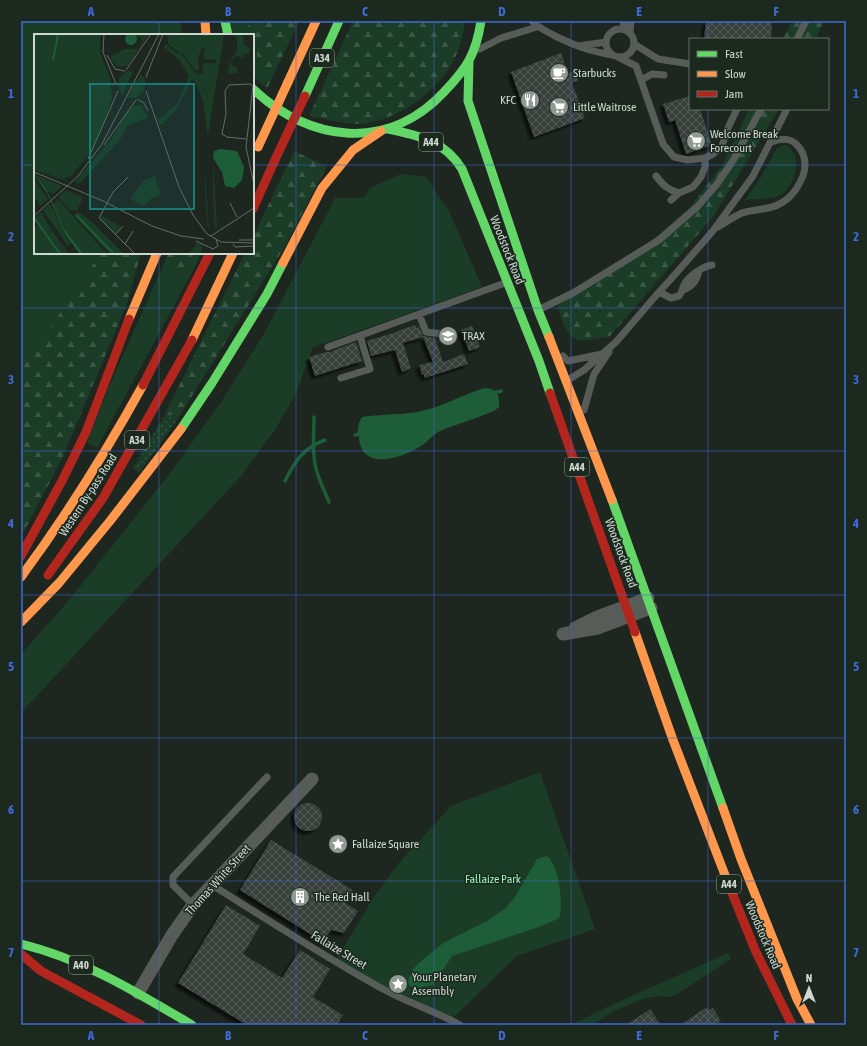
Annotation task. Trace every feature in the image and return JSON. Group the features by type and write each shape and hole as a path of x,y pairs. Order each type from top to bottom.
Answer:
{"highway":[{"path":"205,21 206,34"},
{"path":"225,21 228,34"},
{"name":"A34","path":"257,150 316,21"},
{"name":"A34","path":"254,207 339,21"},
{"path":"21,622 59,583 110,521 164,452 212,383 267,294 322,188 353,150 385,130 411,120 435,102 469,62 474,52 481,21"},
{"name":"Woodstock Road","path":"469,62 468,101 538,310 552,346 558,386 605,544 673,740 721,866 756,952 792,1025"},
{"path":"254,90 273,107 286,116 305,124 331,131 360,133 385,130"},
{"name":"Woodstock Road","path":"385,130 421,138 442,147 453,156 463,171 539,361 558,386"},
{"path":"142,285 150,254"},
{"path":"21,556 62,481 86,432 142,285 157,254"},
{"name":"Western By-pass Road","path":"21,577 50,540 122,424 159,356 210,254"},
{"name":"Western By-pass Road","path":"44,581 103,498 133,446 187,351 232,254"},
{"name":"A44","path":"558,386 583,424 603,475"},
{"name":"Woodstock Road","path":"603,475 759,907 797,999 811,1025"},
{"path":"21,613 35,594"},
{"name":"A40","path":"21,944 46,950 110,978 192,1025"},
{"name":"A40","path":"21,954 40,970 126,1021 141,1025"}],"street":[{"path":"628,611 650,603"},
{"name":"Thomas White Street","path":"138,993 172,935 193,905 312,779"}],"lane":[{"path":"532,21 537,27 576,46 615,56 636,66 663,144 674,157 688,160 705,158 713,154 722,146 727,130 737,110"},
{"path":"622,29 625,21"},
{"path":"630,33 622,29 613,31 609,34 606,42 607,49 615,56 627,55 630,52 634,44 630,33 631,21"},
{"path":"798,38 806,21"},
{"path":"474,52 501,38 537,27"},
{"path":"576,46 606,42"},
{"path":"634,44 658,59 689,64"},
{"path":"666,60 674,68"},
{"path":"641,80 652,74 664,75"},
{"path":"538,310 573,293 653,244 686,217 717,184 734,159 760,110"},
{"path":"583,424 584,407 594,374 616,342 712,232 753,176 788,110"},
{"path":"726,122 727,130"},
{"path":"712,232 728,220 743,213 774,207 787,199 797,189 804,172 805,164 801,150 795,143 787,139 771,142"},
{"path":"671,200 679,193 693,187 701,177 705,168 705,158"},
{"path":"656,176 664,186 671,191 679,193"},
{"path":"659,292 671,298 679,296 683,290 689,288 698,278 699,271 706,266 712,265"},
{"path":"328,347 507,283"},
{"path":"419,314 426,332 451,335"},
{"path":"341,378 370,369 360,336"},
{"path":"558,386 584,370 616,342"},
{"path":"552,346 568,361 604,353"},
{"path":"539,361 544,395 590,520 605,544"},
{"path":"603,475 620,502 659,609 680,688"},
{"path":"673,740 682,784"},
{"path":"193,905 173,885 173,877 267,777"},
{"path":"698,827 732,905 742,917"},
{"name":"Fallaize Street","path":"212,886 335,962 376,985 442,1015 460,1025"}],"green space":[{"path":"21,21 180,21 182,34 34,34 34,254 101,254 21,370"},
{"path":"230,21 250,21 247,34 233,34"},
{"path":"250,21 299,21 267,89 254,48 254,34 247,34"},
{"path":"353,21 465,21 461,42 455,58 446,72 435,86 408,108 392,116 360,124 309,116"},
{"path":"792,21 824,21 816,38 784,38"},
{"path":"254,48 255,49 267,89 254,77"},
{"path":"749,110 778,110 713,217 610,336 597,339 579,340 568,333 557,303 633,257 690,207 722,166"},
{"path":"785,145 795,154 796,161 794,176 788,188 783,193 774,197 745,200 758,182 777,148"},
{"path":"294,151 327,166 287,243 177,420 175,415 164,416 245,254 254,254 254,235"},
{"path":"401,174 426,177 449,211 482,287 313,347 296,394 275,430 241,476 21,713 21,654 70,599 170,473 221,402 265,332 335,198 364,198 370,188"},
{"path":"100,254 141,254 127,304 62,459 21,537 21,370"},
{"path":"169,254 193,254 181,278 178,271 169,264 161,270"},
{"path":"193,254 201,254 195,267 97,448 87,442 110,384 161,270 169,264 178,271 181,278"},
{"path":"175,415 177,420 139,473 133,468 164,416"},
{"name":"Fallaize Park","path":"540,772 595,929 517,956 451,1020 335,962 375,895 399,863 451,806"},
{"path":"728,953 731,959 676,995 643,999 614,1011 592,1025 571,1025 607,1007"}],"shaded area":[{"path":"484,388 492,389 497,393 499,407 494,411 440,431 424,444 409,453 389,459 379,459 371,457 364,452 360,444 358,427 362,417 410,413 426,410"},
{"path":"547,856 555,868 561,895 559,918 544,925 452,956 433,985 418,988 410,986 408,981 413,969 420,962 443,943 487,921 506,908 515,897 537,859"}],"building":[{"path":"706,21 772,21 771,38 704,38"},
{"path":"561,53 568,73 575,71 578,80 572,83 585,118 534,137 511,72"},
{"path":"689,96 689,110 700,110 712,145 686,154 675,120 669,122 663,104"},
{"path":"415,325 416,328 419,327 423,336 435,338 443,362 464,354 468,364 425,378 424,374 422,375 419,365 433,362 423,337 403,343 411,368 402,372 395,350 371,356 367,341"},
{"path":"472,326 480,347 469,351 461,330"},
{"path":"356,342 362,361 315,376 309,357 330,352"},
{"path":"308,803 318,807 322,817 318,827 308,831 298,827 294,817 298,807"},
{"name":"The Red Hall","path":"271,840 353,890 345,903 358,911 344,933 331,930 323,942 240,890"},
{"path":"226,905 260,926 243,954 282,978 300,950 330,969 313,997 343,1015 337,1025 247,1025 178,983"},
{"path":"707,1007 709,1010 713,1008 721,1021 715,1025 680,1025"},
{"path":"650,1009 661,1025 626,1025"}],"waterway":[{"path":"493,393 501,391"},
{"path":"314,417 313,447 315,464 329,502"},
{"path":"355,435 363,433"},
{"path":"285,481 292,467 300,456 317,443 325,440"}],"traffic: fast":[{"path":"225,21 228,34"},
{"path":"305,96 339,21"},
{"path":"254,90 275,107 299,121 324,130 349,133 374,132 399,124 422,111 444,92 459,75 469,60 476,43 481,21"},
{"path":"469,62 468,101 538,310 549,337"},
{"path":"388,129 420,137 439,145 455,159 462,169 539,361 550,393"},
{"path":"181,429 212,383 267,294 283,263"},
{"path":"612,500 723,808"},
{"path":"21,944 66,958 110,978 192,1025"}],"traffic: slow":[{"path":"205,21 206,34"},
{"path":"288,82 316,21"},
{"path":"258,147 288,82"},
{"path":"283,263 322,188 353,150 381,131"},
{"path":"129,319 157,254"},
{"path":"192,340 233,254"},
{"path":"549,337 612,500"},
{"path":"21,577 54,531 85,483 115,435 143,385"},
{"path":"21,622 59,583 110,521 181,429"},
{"path":"635,632 673,740 730,888"},
{"path":"723,808 741,859 797,999 811,1025"}],"traffic: jam":[{"path":"274,162 305,96"},
{"path":"254,207 274,162"},
{"path":"143,385 209,254"},
{"path":"21,556 63,479 86,432 129,319"},
{"path":"48,575 103,498 192,340"},
{"path":"550,393 635,632"},
{"path":"730,888 756,952 792,1025"},
{"path":"21,954 41,971 141,1025"}],"place":[{"name":"Starbucks","path":"559,73"},
{"name":"KFC","path":"530,100"},
{"name":"Little Waitrose","path":"559,107"},
{"name":"Welcome Break Forecourt","path":"696,141"},
{"name":"TRAX","path":"448,336"},
{"name":"Fallaize Square","path":"338,844"},
{"name":"The Red Hall","path":"300,897"},
{"name":"Your Planetary Assembly","path":"398,984"}]}
